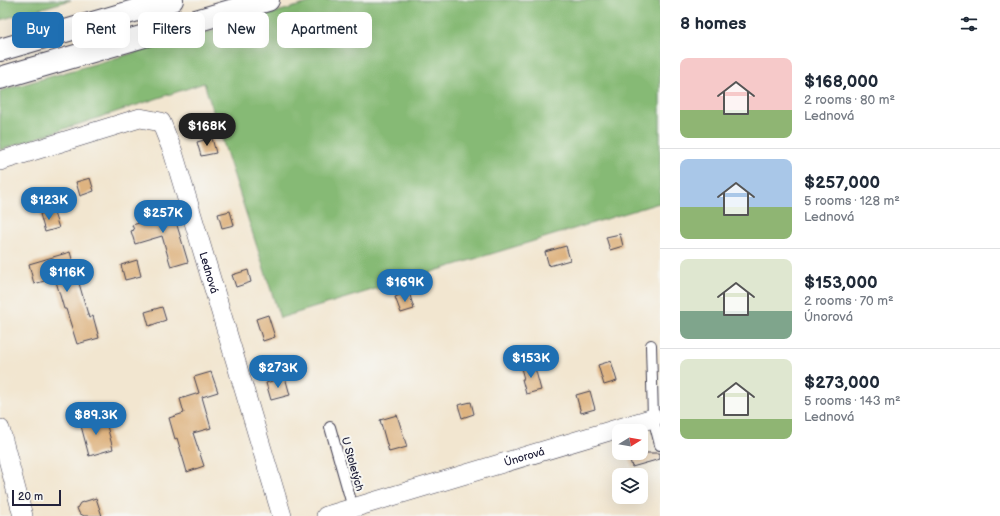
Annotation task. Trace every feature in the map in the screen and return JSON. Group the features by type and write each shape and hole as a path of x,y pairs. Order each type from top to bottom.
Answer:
{"highway":[{"path":"0,50 172,0"},
{"path":"0,78 268,0"}],"street":[{"name":"Lednová","path":"0,161 140,118 161,122 173,152 282,516"},
{"name":"Únorová","path":"339,513 653,418"},
{"path":"0,429 24,516"}],"lane":[{"path":"651,344 653,418 660,445"},
{"name":"U Stoletých","path":"330,427 339,513"}],"green space":[{"path":"0,0 71,0 28,12 12,12 12,17 0,20"},
{"path":"319,0 660,0 660,204 659,203 280,318 204,83 0,150 0,91 151,48 205,48 205,33 213,30 213,48 269,48 269,14"}],"building":[{"path":"212,138 216,153 201,156 197,142"},
{"path":"90,178 94,191 80,196 76,182"},
{"path":"170,202 188,262 171,267 162,236 135,244 131,231 134,230 132,225 157,218 154,207"},
{"path":"53,210 59,228 45,232 40,214"},
{"path":"230,211 234,225 222,228 218,214"},
{"path":"620,234 623,246 610,250 606,237"},
{"path":"566,246 570,260 549,266 545,252"},
{"path":"70,252 89,318 93,316 99,338 77,344 66,309 64,309 55,278 34,284 29,264"},
{"path":"137,260 141,276 125,280 121,265"},
{"path":"248,270 251,282 236,287 232,275"},
{"path":"409,292 414,309 401,313 395,297"},
{"path":"162,307 166,320 149,326 145,312"},
{"path":"268,315 275,337 263,341 256,319"},
{"path":"611,361 617,381 604,385 598,365"},
{"path":"534,364 541,390 526,394 521,368"},
{"path":"211,372 218,392 202,397 211,428 193,433 204,466 187,472 177,438 175,439 169,418 184,413 180,399 199,393 194,377"},
{"path":"285,377 290,395 271,400 266,383"},
{"path":"590,391 595,409 581,413 576,395"},
{"path":"471,402 474,414 462,418 458,405"},
{"path":"397,415 407,447 389,452 380,420"},
{"path":"100,416 102,423 106,422 113,449 89,456 80,422"},
{"path":"648,453 660,453 660,459 632,467 630,460 648,460"},
{"path":"96,498 102,516 84,516 79,513 77,508 80,503"}]}
